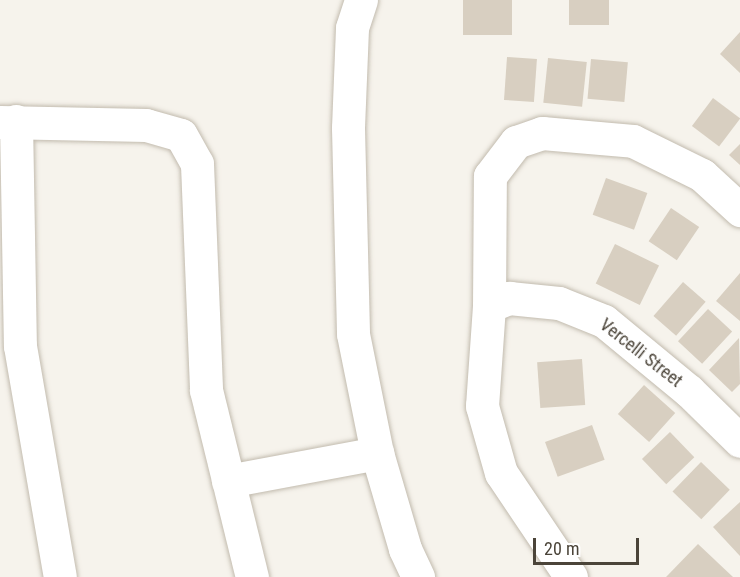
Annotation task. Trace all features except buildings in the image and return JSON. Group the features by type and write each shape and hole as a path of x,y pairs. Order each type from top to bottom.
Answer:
{"street":[{"path":"361,0 352,28 348,128 353,322 377,453 405,549 418,577"},
{"path":"60,577 20,346 8,121 146,125 181,135 197,164 206,390 252,577"},
{"path":"571,577 501,473 482,406 489,306 490,176 516,142 542,134 633,141 702,175 740,210"},
{"name":"Vercelli Street","path":"489,306 509,298 560,303 604,321 689,391 740,441"},
{"path":"228,481 377,453"}]}
